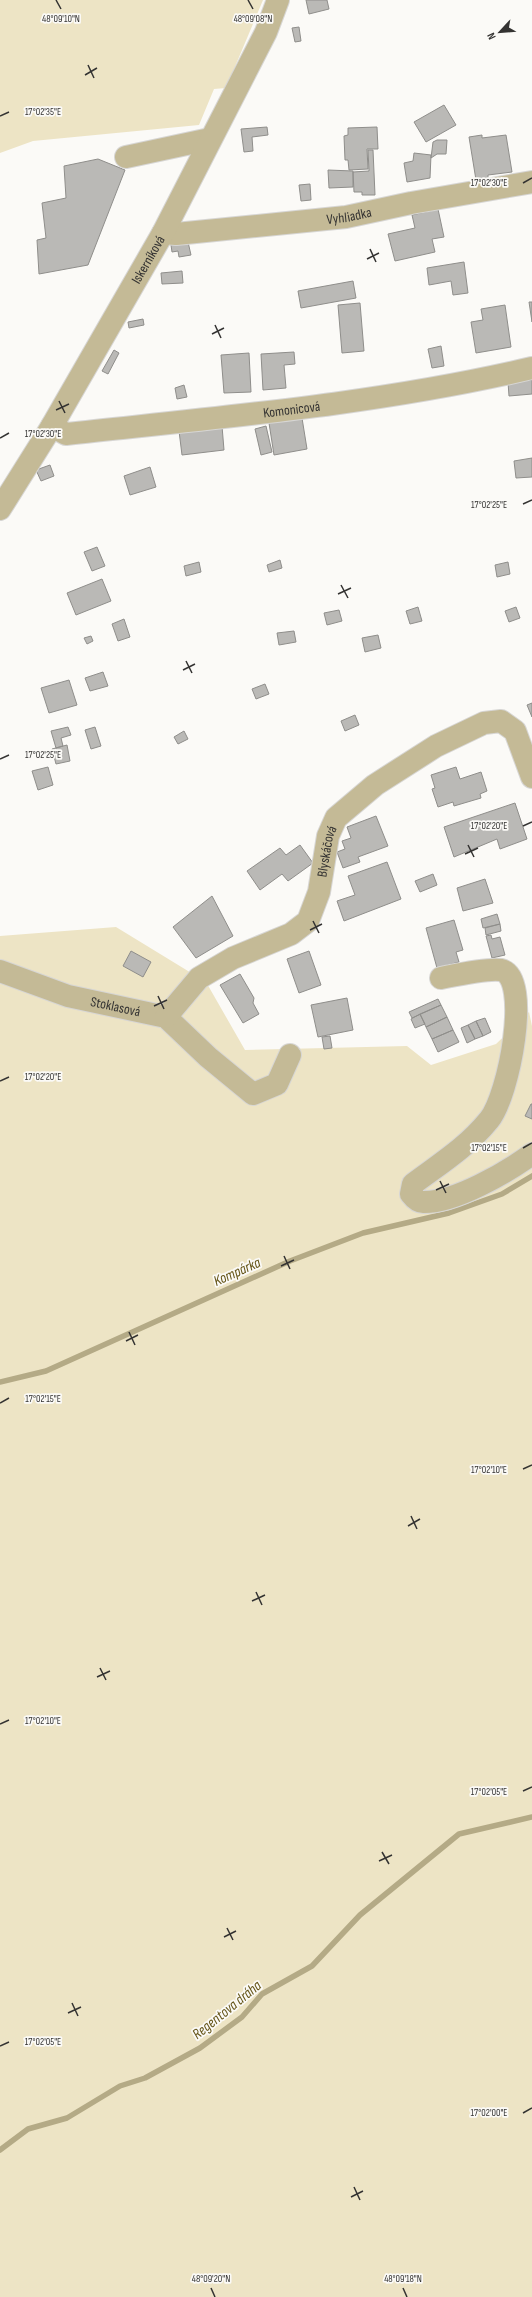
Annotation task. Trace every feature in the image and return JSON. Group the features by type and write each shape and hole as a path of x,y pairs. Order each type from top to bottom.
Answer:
{"street":[{"name":"Iskerníková","path":"0,509 52,426 163,233 266,32 278,0"},
{"path":"126,157 210,139"},
{"name":"Vyhliadka","path":"163,233 176,234 346,217 411,203 532,182"},
{"name":"Komonicová","path":"52,426 66,434 233,415 461,384 532,368"},
{"name":"Blyskáčová","path":"166,1017 199,978 233,958 291,934 308,921 319,892 328,836 336,818 375,784 436,746 484,723 501,721 515,731 532,778"},
{"path":"441,978 501,970 515,976 524,992 524,1035 511,1081 490,1118 472,1140 447,1161 413,1184 411,1194 416,1200 423,1202 448,1198 519,1163 532,1154"},
{"name":"Stoklasová","path":"0,971 68,996 166,1017"},
{"path":"166,1017 208,1057 253,1094 277,1084 290,1055"}],"shaded area":[{"path":"0,0 263,0 226,88 214,89 199,125 33,141 0,153"},
{"path":"116,927 206,982 245,1050 407,1046 431,1065 496,1044 529,1012 532,1026 532,2297 0,2297 0,936"}],"building":[{"path":"306,0 327,0 329,9 309,14"},
{"path":"299,27 301,41 295,42 292,28"},
{"path":"444,105 456,125 426,142 414,122"},
{"path":"267,127 268,135 252,137 253,151 244,152 241,129"},
{"path":"377,127 378,149 367,149 368,169 349,170 348,160 345,160 344,136 348,135 348,128"},
{"path":"482,135 482,138 506,135 512,172 488,175 488,179 476,180 469,137"},
{"path":"437,140 447,140 446,154 437,154 431,158 433,142"},
{"path":"368,150 373,150 375,195 362,195 362,192 354,192 353,172 369,171"},
{"path":"414,153 431,155 430,178 407,182 404,163 413,161"},
{"path":"98,159 125,170 88,265 39,274 37,240 46,238 42,203 66,198 64,166"},
{"path":"328,170 353,171 353,187 329,188"},
{"path":"310,184 311,200 301,201 299,185"},
{"path":"438,209 444,237 432,239 435,252 395,261 388,234 415,228 412,215"},
{"path":"188,242 191,255 179,257 178,251 172,252 171,245"},
{"path":"464,262 468,293 453,295 451,281 429,285 427,268"},
{"path":"182,271 183,283 162,284 161,273"},
{"path":"353,281 356,298 301,308 298,291"},
{"path":"529,302 532,302 532,322"},
{"path":"360,303 364,351 342,353 338,305"},
{"path":"505,305 511,347 476,353 471,322 483,320 481,309"},
{"path":"143,319 144,325 129,328 128,322"},
{"path":"441,346 444,366 432,368 428,349"},
{"path":"114,350 119,353 108,374 102,371"},
{"path":"294,352 295,364 284,365 286,388 263,390 261,354"},
{"path":"249,353 251,392 224,393 221,355"},
{"path":"532,380 532,394 509,396 508,382"},
{"path":"184,385 187,397 177,399 175,388"},
{"path":"302,418 307,449 274,455 269,423"},
{"path":"222,426 224,450 182,455 179,431"},
{"path":"266,426 272,452 261,455 255,429"},
{"path":"532,458 532,477 516,478 514,461"},
{"path":"50,465 54,476 41,481 36,470"},
{"path":"150,467 156,487 130,495 124,476"},
{"path":"97,547 105,566 92,571 84,552"},
{"path":"280,560 282,568 269,572 267,565"},
{"path":"199,562 201,572 186,576 184,566"},
{"path":"508,562 510,574 497,577 495,565"},
{"path":"102,579 111,601 76,615 67,593"},
{"path":"418,607 422,621 410,624 406,611"},
{"path":"516,607 520,618 509,622 505,611"},
{"path":"339,610 342,621 327,625 324,613"},
{"path":"124,619 130,637 118,641 112,624"},
{"path":"294,631 296,642 279,645 277,633"},
{"path":"378,635 381,648 365,652 362,638"},
{"path":"91,636 93,641 87,644 84,638"},
{"path":"103,672 108,686 90,691 85,678"},
{"path":"69,680 77,705 49,713 41,688"},
{"path":"265,684 269,694 256,699 252,689"},
{"path":"532,703 532,717 527,705"},
{"path":"355,715 359,725 345,731 341,721"},
{"path":"68,727 71,735 61,738 63,746 56,748 51,731"},
{"path":"95,727 101,746 91,749 85,730"},
{"path":"184,731 188,739 178,744 174,737"},
{"path":"67,745 70,761 56,764 52,749"},
{"path":"48,767 53,785 38,790 32,771"},
{"path":"456,767 460,779 481,772 487,791 480,794 481,798 454,806 453,802 438,807 432,789 435,788 431,775"},
{"path":"515,803 527,839 500,849 497,839 454,857 444,827"},
{"path":"376,816 388,846 358,857 360,862 343,868 337,852 345,849 342,841 351,838 347,827"},
{"path":"300,845 313,863 288,881 282,874 260,890 247,871 280,848 286,855"},
{"path":"387,862 401,899 344,921 337,901 355,895 348,876"},
{"path":"433,874 437,885 420,892 415,881"},
{"path":"485,879 493,903 463,911 457,888"},
{"path":"212,896 233,936 196,958 173,927"},
{"path":"497,914 500,924 483,928 481,919"},
{"path":"454,920 463,950 456,952 459,962 437,968 426,928"},
{"path":"500,924 501,931 486,935 485,928"},
{"path":"491,935 492,939 500,937 505,955 492,958 486,936"},
{"path":"131,951 151,962 143,977 123,966"},
{"path":"309,951 321,985 299,993 287,959"},
{"path":"240,974 254,998 253,1003 259,1014 243,1023 220,985"},
{"path":"347,998 353,1030 318,1037 311,1005"},
{"path":"438,999 441,1005 412,1018 409,1012"},
{"path":"441,1005 447,1017 426,1027 420,1014"},
{"path":"420,1014 425,1024 415,1028 411,1019"},
{"path":"447,1017 453,1030 432,1039 426,1027"},
{"path":"485,1018 491,1032 483,1036 476,1021"},
{"path":"476,1021 483,1036 475,1039 468,1025"},
{"path":"468,1025 475,1039 467,1043 461,1028"},
{"path":"453,1030 459,1042 438,1052 432,1039"},
{"path":"330,1036 332,1048 324,1049 322,1037"},
{"path":"532,1104 532,1119 525,1116"}],"waterway":[{"name":"Kompárka","path":"0,1382 46,1371 290,1261 363,1233 449,1213 502,1194 532,1176"},
{"name":"Regentova dráha","path":"0,2150 28,2129 67,2118 120,2086 145,2078 200,2048 242,2017 262,1994 312,1966 360,1915 459,1834 532,1817"}]}
